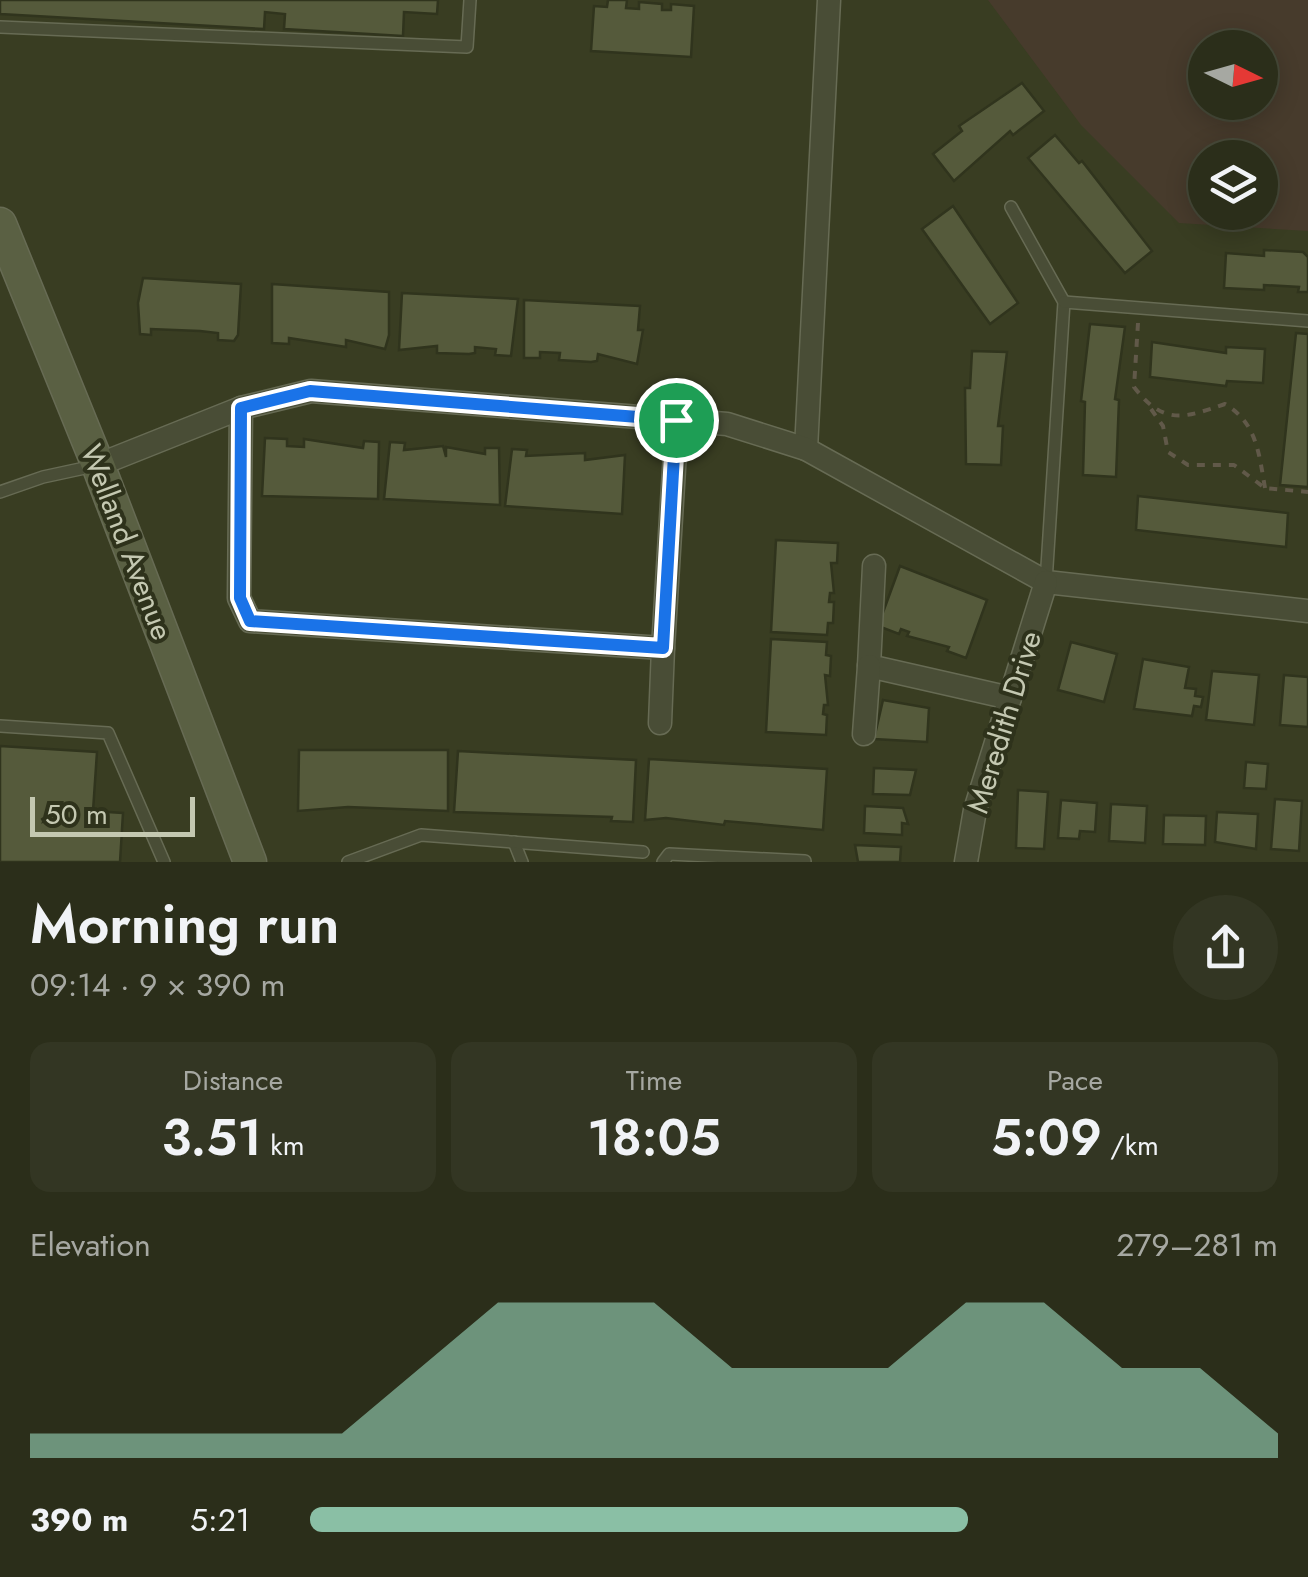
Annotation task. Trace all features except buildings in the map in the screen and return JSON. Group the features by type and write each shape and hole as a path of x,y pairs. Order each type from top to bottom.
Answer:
{"street":[{"path":"806,450 829,0"},
{"name":"Welland Avenue","path":"0,224 98,465 250,862"},
{"path":"98,465 241,408 310,391 727,424 806,450 1046,582 1308,611"},
{"path":"241,408 240,598 250,621 663,648"},
{"path":"660,723 676,420"},
{"path":"864,734 874,566"},
{"name":"Meredith Drive","path":"966,862 975,810 1046,582"},
{"path":"869,666 1010,698"}],"lane":[{"path":"0,27 467,47 470,0"},
{"path":"1011,207 1064,302 1046,582"},
{"path":"1064,302 1308,321"},
{"path":"0,492 42,476 98,465"},
{"path":"0,726 108,733 164,862"},
{"path":"348,862 421,835 643,852"},
{"path":"514,842 522,862"},
{"path":"664,862 670,854 805,860"}],"path":[{"path":"1139,308 1134,387 1163,426 1168,452 1188,465 1234,465 1265,488 1308,492"},
{"path":"1151,409 1184,418 1225,404 1240,413 1257,441 1265,488"}],"shaded area":[{"path":"988,0 1308,0 1308,231 1278,229 1278,140 1188,140 1188,224 1179,223 1081,125"}],"route":[{"path":"310,391 676,420 663,648 250,621 240,598 241,408 310,391"}]}
